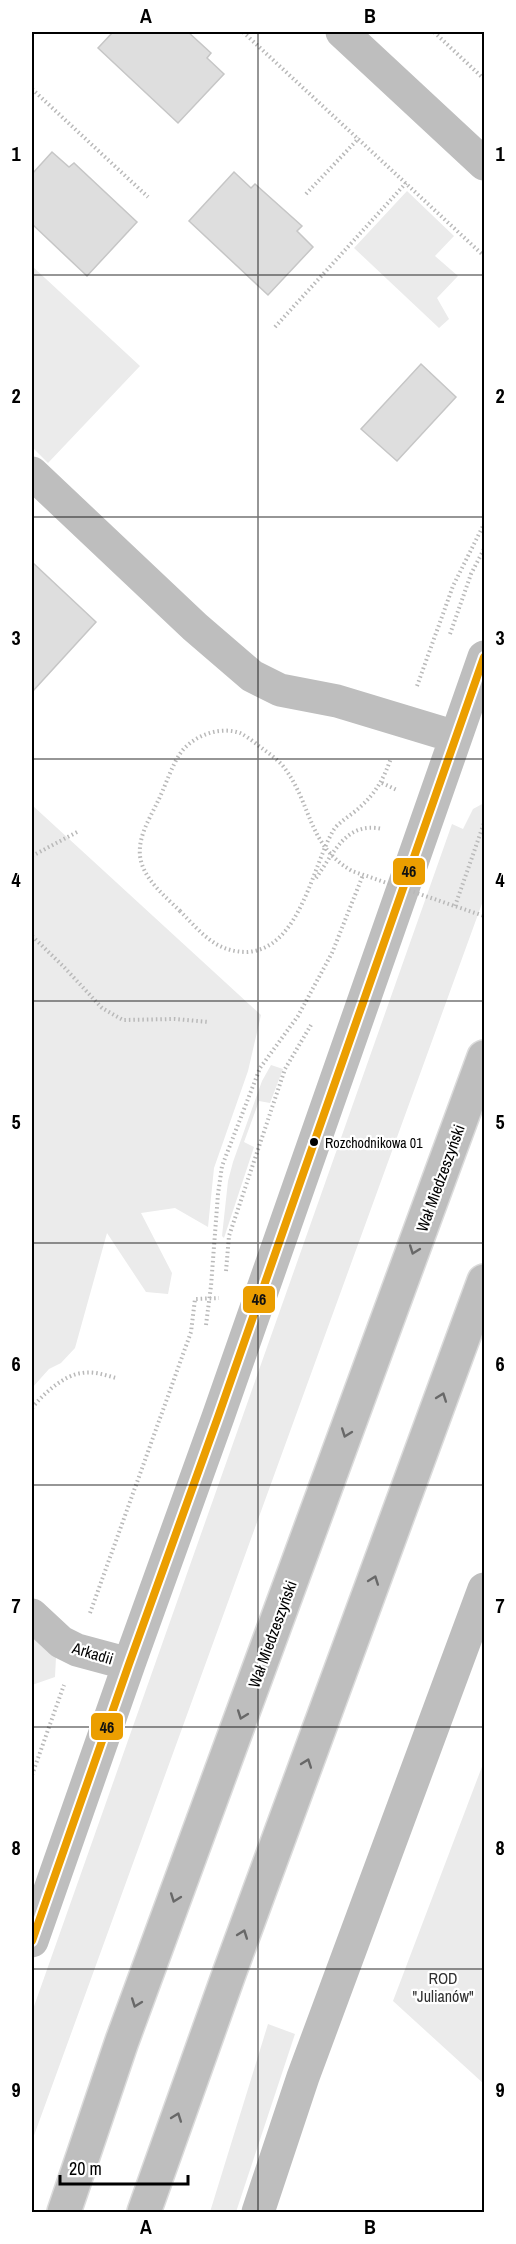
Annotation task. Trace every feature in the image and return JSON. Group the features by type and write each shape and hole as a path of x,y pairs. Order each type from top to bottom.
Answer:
{"main road":[{"path":"342,32 484,164"},
{"path":"32,473 195,627 252,676 280,690 337,701 456,737"},
{"path":"32,1941 484,657"},
{"name":"Wał Miedzeszyński","path":"64,2212 122,2041 484,1057"},
{"path":"144,2212 230,1971 484,1281"},
{"path":"258,2212 307,2066 484,1589"},
{"name":"Arkadii","path":"32,1615 61,1642 77,1650 129,1664"}],"path":[{"path":"243,32 484,256"},
{"path":"434,32 484,79"},
{"path":"32,89 148,197"},
{"path":"306,194 359,138"},
{"path":"275,327 406,183"},
{"path":"447,643 471,574 484,549"},
{"path":"392,799 418,726"},
{"path":"382,829 363,827 348,834 312,883 288,929 273,942 255,951 235,952 213,943 154,885 145,871 141,858 140,845 144,831 181,752 193,741 209,733 223,730 246,736 284,767 320,841 329,854 340,864 352,871 484,916"},
{"path":"382,783 404,795"},
{"path":"378,840 385,819"},
{"path":"455,906 484,823"},
{"path":"32,856 79,831"},
{"path":"206,1328 222,1166 260,1068 298,1016 326,963 365,872"},
{"path":"376,884 380,873"},
{"path":"32,936 102,1008 123,1020 176,1019 209,1023"},
{"path":"225,1275 229,1236 285,1069 312,1024"},
{"path":"32,1775 191,1332 195,1299 223,1298"},
{"path":"32,1408 63,1380 81,1372 99,1373 116,1378"}],"green space":[{"path":"407,191 454,236 435,256 458,276 437,298 449,319 439,328 354,248"},
{"path":"32,266 140,366 48,463 32,447"},
{"path":"484,803 484,898 32,2141 32,2012 452,824 463,829 473,809"},
{"path":"32,805 261,1015 248,1071 214,1168 208,1227 175,1208 141,1213 172,1273 168,1294 146,1292 107,1233 75,1348 61,1363 49,1369 32,1388"},
{"path":"271,1065 283,1069 270,1103 259,1101 244,1142 254,1147 224,1238 222,1236 228,1181 233,1162 262,1081"},
{"path":"32,1635 56,1657 55,1677 32,1685"},
{"name":"ROD \"Julianów\"","path":"484,1765 484,2084 393,2001"},
{"path":"268,2024 295,2034 236,2212 210,2212"}],"building":[{"path":"113,32 188,32 211,53 207,58 224,74 178,123 98,48"},
{"path":"52,152 69,167 74,163 137,222 87,276 32,224 32,174"},
{"path":"234,172 251,188 255,184 302,226 297,231 313,247 268,295 189,221"},
{"path":"421,364 456,397 397,461 361,429"},
{"path":"32,562 96,622 32,692"}],"transit line":[{"name":"46","path":"32,1941 484,657"}],"place":[{"name":"Rozchodnikowa 01","path":"314,1142"}]}
